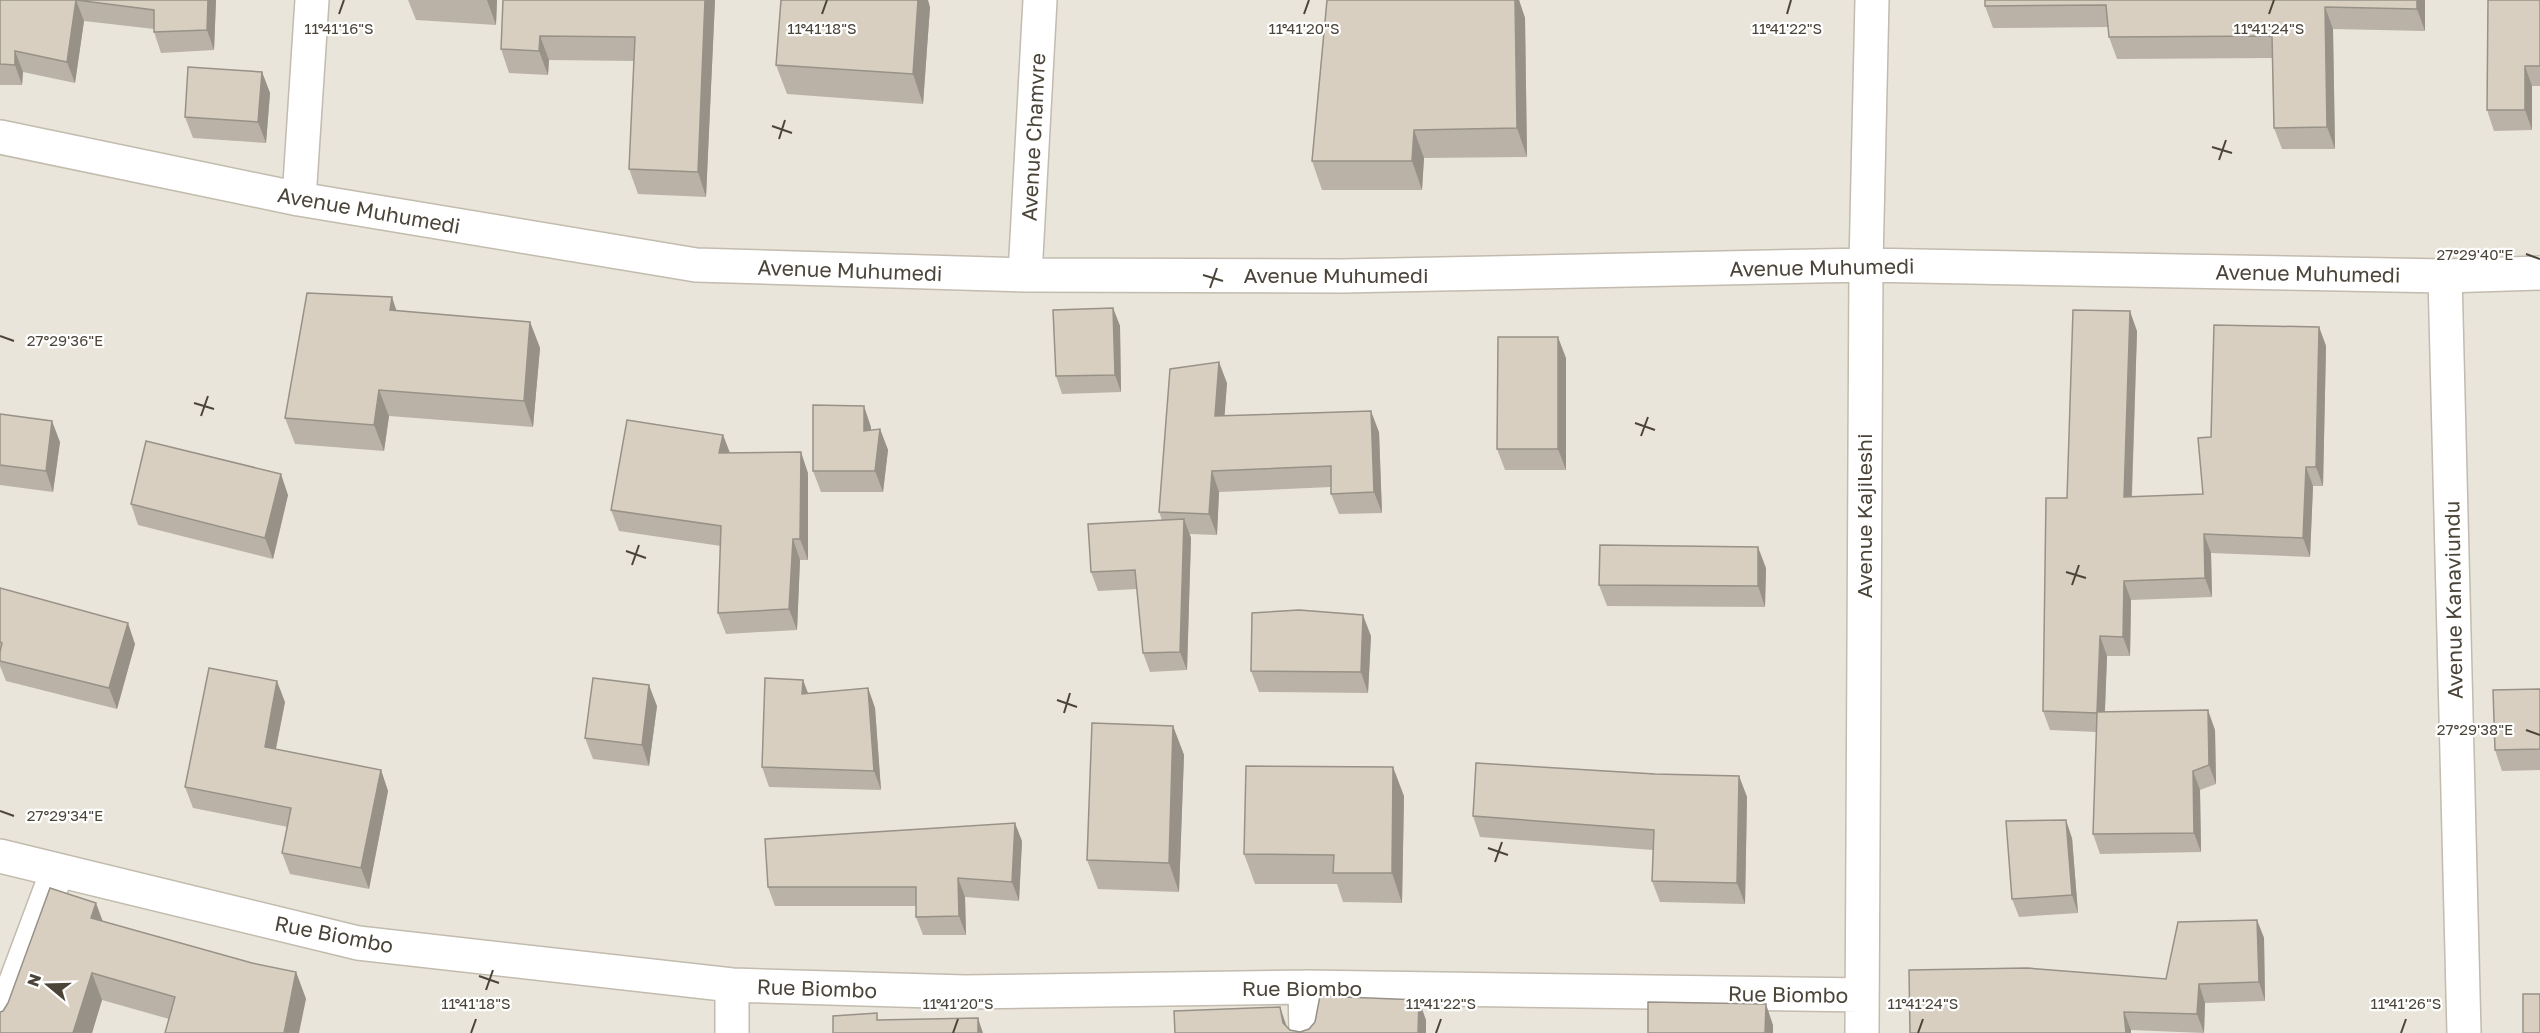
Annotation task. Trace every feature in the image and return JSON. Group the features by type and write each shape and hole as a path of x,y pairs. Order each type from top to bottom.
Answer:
{"street":[{"path":"299,199 312,0"},
{"name":"Avenue Chamvre","path":"1025,275 1040,0"},
{"name":"Avenue Kajileshi","path":"1862,1033 1866,266 1872,0"},
{"name":"Avenue Muhumedi","path":"1,142 299,199 696,265 1025,275 1342,276 1866,266 2445,276 2540,273"},
{"name":"Avenue Kanaviundu","path":"2445,276 2463,1033"},
{"name":"Rue Biombo","path":"0,856 358,943 732,985 965,992 1305,987 1862,995"},
{"path":"0,1024 57,869"},
{"path":"732,985 732,1033"},
{"path":"1305,987 1306,1033"}],"shaded area":[{"path":"0,0 2540,0 2540,1033 0,1033"}],"building":[{"path":"0,0 76,0 67,62 15,51 15,65 0,64"},
{"path":"76,0 208,0 207,30 154,32 154,10"},
{"path":"503,0 705,0 698,172 629,169 635,37 540,36 539,51 501,49"},
{"path":"781,0 918,0 913,74 776,65"},
{"path":"1327,0 1515,0 1517,128 1414,130 1412,161 1312,161"},
{"path":"1985,0 2417,0 2417,9 2325,7 2327,127 2274,128 2272,36 2109,37 2106,5 1985,6"},
{"path":"2488,0 2540,0 2540,66 2525,66 2525,110 2487,110"},
{"path":"188,67 262,72 258,122 185,117"},
{"path":"307,293 392,297 390,310 530,322 524,401 379,390 374,425 285,418"},
{"path":"1113,308 1115,375 1056,376 1053,310"},
{"path":"2073,310 2130,311 2124,497 2203,494 2198,438 2211,437 2214,325 2319,327 2316,467 2306,467 2303,538 2204,534 2205,578 2124,581 2123,637 2100,636 2097,712 2208,710 2209,765 2193,771 2194,833 2093,834 2097,713 2043,711 2046,498 2067,498"},
{"path":"1498,337 1558,337 1558,449 1497,449"},
{"path":"1219,362 1215,416 1371,411 1374,492 1331,494 1331,466 1212,471 1209,514 1159,512 1170,369"},
{"path":"813,405 864,406 864,431 880,429 875,471 813,471"},
{"path":"0,414 52,421 46,471 0,465"},
{"path":"627,420 723,435 719,453 801,452 800,539 793,539 789,609 718,613 721,526 611,510"},
{"path":"146,441 281,474 265,538 131,504"},
{"path":"1184,519 1180,652 1143,653 1135,570 1091,572 1088,524"},
{"path":"1600,545 1758,547 1758,586 1599,585"},
{"path":"0,588 128,623 109,688 0,661 2,643 0,642"},
{"path":"1299,610 1363,615 1361,672 1251,671 1252,613"},
{"path":"209,668 277,681 265,747 381,770 361,868 282,853 291,808 185,787"},
{"path":"593,678 649,685 642,745 585,738"},
{"path":"765,678 803,680 802,694 868,688 874,771 762,767"},
{"path":"2540,689 2540,749 2495,750 2493,690"},
{"path":"1092,723 1173,726 1169,863 1087,860"},
{"path":"1476,763 1655,774 1739,776 1737,883 1652,881 1654,830 1473,816"},
{"path":"1246,766 1393,767 1392,873 1333,873 1334,855 1244,854"},
{"path":"2066,820 2072,895 2012,899 2006,821"},
{"path":"1015,823 1012,882 958,878 959,916 916,917 916,887 768,887 765,839"},
{"path":"50,888 96,903 91,918 252,963 296,972 284,1033 165,1033 175,997 92,973 73,1033 0,1033 0,1012 8,1003"},
{"path":"2257,920 2259,982 2199,984 2197,1014 2124,1012 2126,1033 1910,1033 1909,970 2027,968 2166,979 2178,922"},
{"path":"2523,994 2540,994 2540,1033 2523,1033"},
{"path":"1320,996 1419,1000 1418,1033 1175,1033 1174,1011 1280,1007 1283,1023 1290,1030 1300,1032 1309,1029 1315,1022"},
{"path":"1648,1002 1766,1004 1765,1033 1648,1033"},
{"path":"877,1013 877,1020 978,1018 978,1033 833,1033 833,1016"}]}
